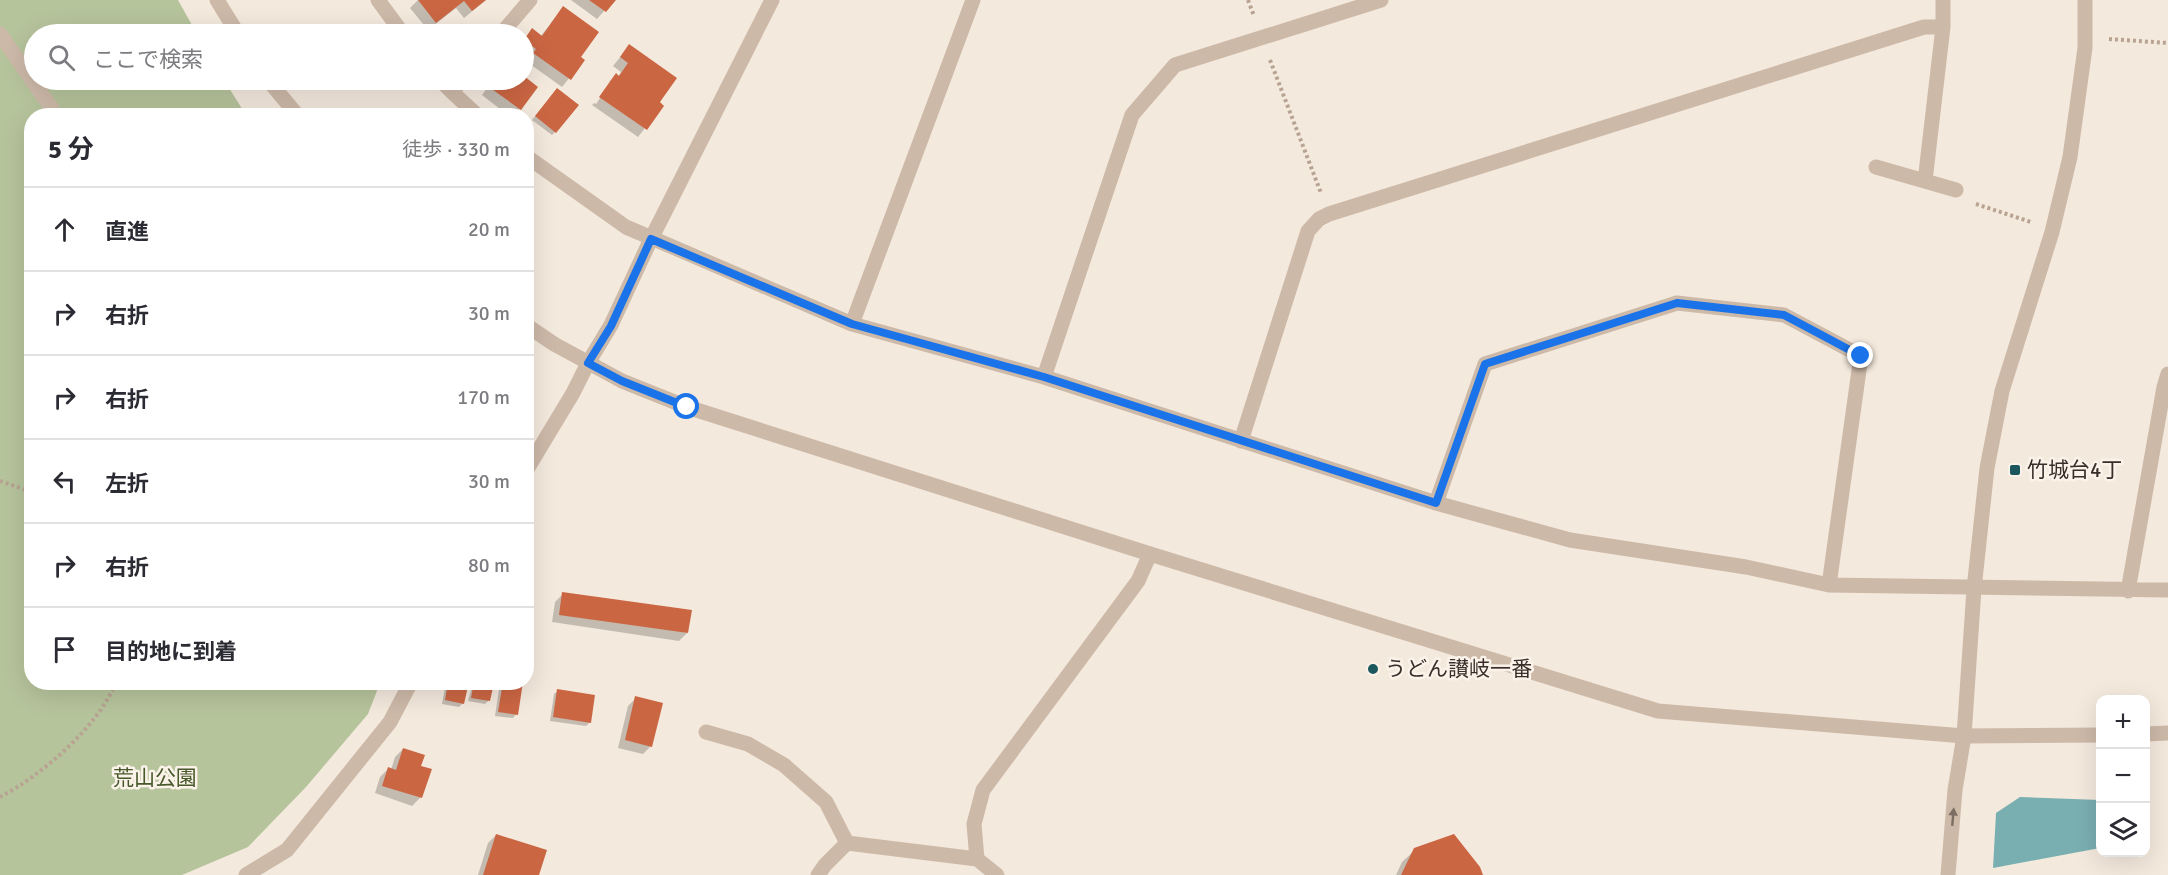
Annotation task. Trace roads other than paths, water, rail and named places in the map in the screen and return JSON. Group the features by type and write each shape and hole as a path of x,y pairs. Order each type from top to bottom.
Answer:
{"street":[{"path":"217,0 232,24"},
{"path":"378,0 396,24"},
{"path":"510,24 530,0"},
{"path":"534,458 611,326 651,239 772,0"},
{"path":"852,324 973,0"},
{"path":"1925,182 1943,27 1943,0"},
{"path":"1948,875 1955,789 1964,736 1974,589 1987,468 2002,390 2052,232 2070,157 2085,48 2085,0"},
{"path":"1044,377 1132,115 1175,64 1375,1"},
{"path":"1241,441 1308,231 1319,219 1924,27 1943,27"},
{"path":"0,34 24,69"},
{"path":"39,90 51,108"},
{"path":"276,90 291,108"},
{"path":"452,92 469,108"},
{"path":"534,162 626,227 852,324 1044,377 1436,503 1570,540 1746,567 1829,585 1974,589 2168,590"},
{"path":"1876,167 1956,190"},
{"path":"1436,503 1485,364 1677,303 1784,315 1861,356 1829,585"},
{"path":"534,330 554,344 622,381 687,407 1150,554 1658,711 1964,736 2096,735"},
{"path":"2128,591 2168,374"},
{"path":"976,859 974,824 983,790 1138,581 1150,554"},
{"path":"246,875 287,850 390,723 407,690"},
{"path":"706,732 748,744 784,765 826,802 847,843"},
{"path":"2150,734 2168,733"},
{"path":"847,843 976,859 997,875"},
{"path":"818,875 847,843"}],"water":[{"path":"2020,797 2096,800 2096,849 1993,868 1996,813"}],"place":[{"name":"竹城台4丁","path":"2015,470"},
{"name":"うどん讃岐一番","path":"1373,669"}],"park label":[{"name":"荒山公園","path":"155,778"}]}
